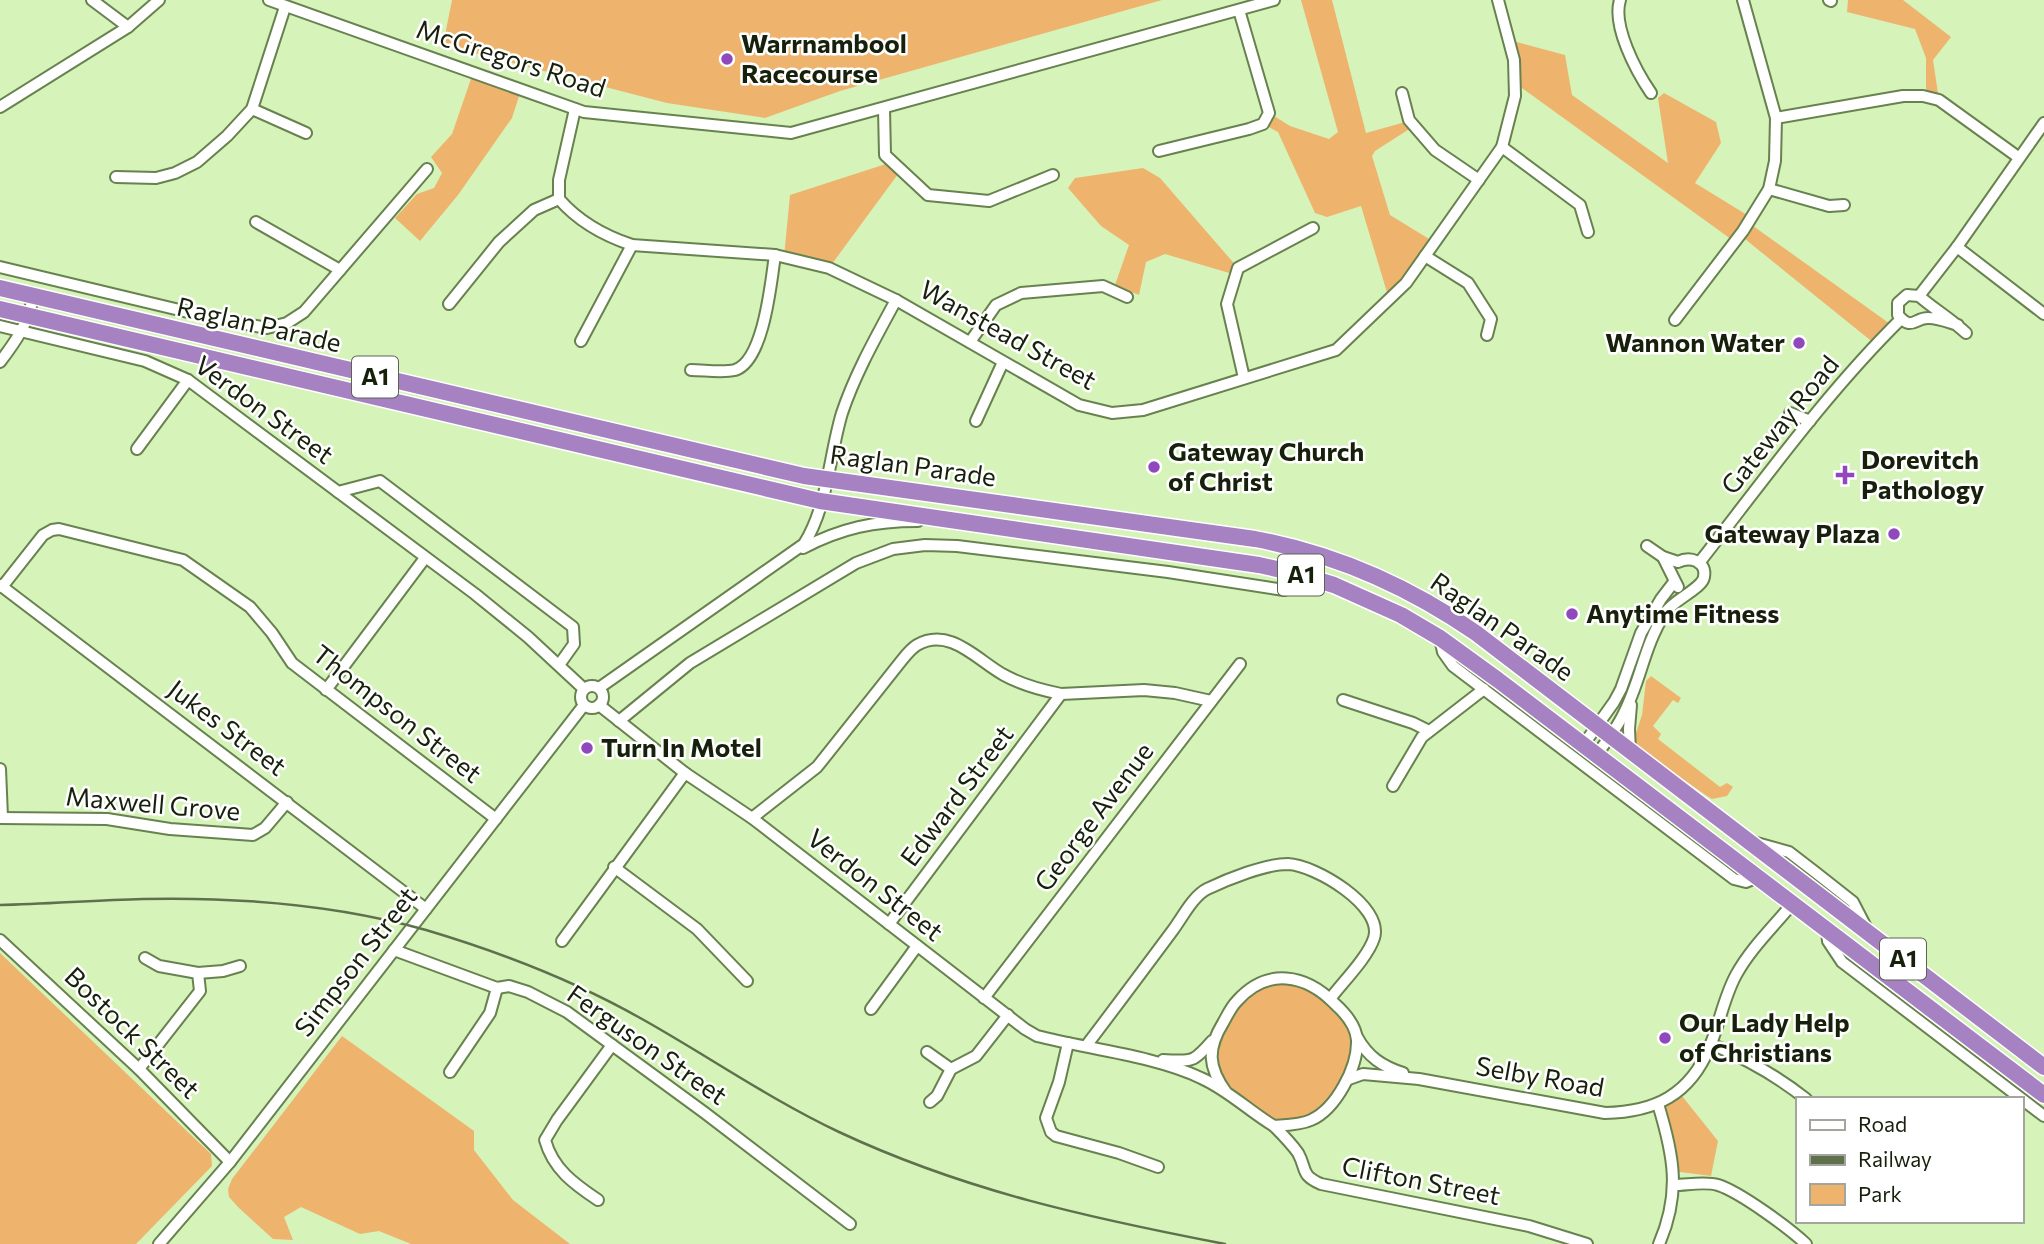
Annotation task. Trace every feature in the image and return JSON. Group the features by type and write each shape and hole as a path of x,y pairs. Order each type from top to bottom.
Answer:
{"highway":[{"name":"Raglan Parade","path":"0,288 750,465 827,479 1174,526 1283,544 1345,563 1382,578 1448,613 2044,1067"},
{"name":"Raglan Parade","path":"0,309 26,324 820,501 1259,565 1334,585 1401,615 1440,638 1590,749 2044,1096"},
{"path":"1171,552 1174,526"}],"street":[{"path":"92,0 128,27"},
{"path":"0,107 128,27 159,0"},
{"name":"McGregors Road","path":"269,0 584,113 791,133 1274,0"},
{"name":"Wanstead Street","path":"559,199 571,212 613,239 632,245 775,255 829,268 896,300 1079,405 1112,413 1143,411 1336,350 1406,283 1502,147 1515,96 1514,60 1498,0"},
{"path":"1620,0 1617,12 1619,22 1636,71 1650,93"},
{"path":"1675,320 1743,230 1769,189 1775,160 1776,118 1743,0"},
{"path":"116,177 156,178 188,168 218,144 252,109 285,7"},
{"path":"1159,151 1263,124 1269,113 1239,10"},
{"path":"1402,93 1409,121 1435,150 1479,180"},
{"path":"1776,118 1903,96 1923,96 1938,100 2018,158"},
{"path":"252,109 306,133"},
{"path":"449,304 499,242 534,210 559,199 559,180 575,109"},
{"path":"884,109 885,155 928,195 989,201 1053,175"},
{"path":"1922,299 2044,124"},
{"path":"1502,147 1580,205 1588,232"},
{"path":"0,267 213,318 267,328 287,323 304,312 427,169"},
{"path":"1769,189 1829,206 1844,205"},
{"path":"257,222 340,270"},
{"path":"1244,378 1227,304 1238,268 1313,228"},
{"path":"580,341 632,245"},
{"path":"1956,247 2044,314"},
{"path":"691,370 736,369 754,354 769,297 775,255"},
{"path":"1425,256 1468,283 1491,319 1487,335"},
{"path":"970,342 996,305 1021,293 1103,286 1127,297"},
{"path":"1911,294 1922,299 1962,329 1931,317 1910,323 1901,318 1897,307 1900,299 1911,294"},
{"path":"0,362 26,324 33,297"},
{"path":"1922,299 1926,311 1923,318"},
{"path":"599,688 804,544 812,531 853,384 896,300"},
{"name":"Gateway Road","path":"1699,563 1810,421 1876,343 1901,318"},
{"name":"Verdon Street","path":"0,326 26,324 145,361 188,380 475,594 584,689"},
{"path":"976,421 1003,362"},
{"path":"137,449 188,380"},
{"path":"1802,431 1790,413 1810,421"},
{"name":"Verdon Street","path":"338,492 380,481 573,627 574,644 559,665"},
{"path":"794,552 854,526 915,520 972,525"},
{"name":"Thompson Street","path":"1,586 43,535 58,529 176,557 250,607 292,663 496,819"},
{"path":"619,721 690,663 856,563 893,549 925,545 957,546 1168,572 1284,590"},
{"path":"1647,546 1663,557 1675,572 1678,587 1691,591"},
{"path":"1168,572 1171,552"},
{"path":"326,690 425,558"},
{"path":"1590,749 1604,731 1641,633 1675,572 1689,559 1699,563 1704,572 1703,581 1696,589 1679,598 1662,619 1647,647 1632,695 1630,752"},
{"name":"Jukes Street","path":"1,586 426,909"},
{"name":"Raglan Parade","path":"1440,638 1448,660 1734,879 1746,882 1758,877"},
{"path":"752,818 817,767 902,660 917,645 933,640 947,639 1005,676 1023,684 1061,694 1151,691 1211,701"},
{"name":"George Avenue","path":"984,998 1240,664"},
{"path":"593,686 599,688 603,697 599,705 591,708 584,705 581,699 584,689 593,686"},
{"path":"1393,786 1416,745 1429,731 1484,689"},
{"name":"Edward Street","path":"889,925 1061,694"},
{"path":"1590,749 1632,695"},
{"path":"1343,700 1413,723 1429,731"},
{"name":"Simpson Street","path":"159,1244 230,1162 584,705"},
{"name":"Verdon Street","path":"599,705 685,773 752,818 1037,1036 1142,1060 1202,1078 1226,1092"},
{"path":"0,769 1,818"},
{"path":"562,941 685,773"},
{"name":"Maxwell Grove","path":"1,818 107,819 170,829 253,835 265,828 287,802"},
{"path":"1086,1046 1204,890 1270,866 1290,864 1320,873 1368,909 1374,937 1369,948 1331,999"},
{"path":"614,867 697,929 747,981"},
{"name":"Selby Road","path":"1349,1079 1363,1074 1419,1079 1605,1113 1631,1112 1658,1104 1672,1097 1702,1064 1737,973 1793,903"},
{"name":"Raglan Parade","path":"1827,930 1828,941 1842,962 2019,1097"},
{"name":"Bostock Street","path":"0,940 139,1069 230,1162"},
{"path":"871,1009 918,946"},
{"name":"Ferguson Street","path":"394,950 498,988 509,986 528,992 567,1012 850,1224"},
{"path":"145,958 159,966 198,974 240,966"},
{"path":"139,1069 200,991 198,974"},
{"path":"1279,977 1306,982 1331,999 1348,1016 1357,1040 1349,1079 1329,1105 1311,1120 1274,1126 1242,1106 1226,1092 1216,1079 1212,1041 1237,1001 1255,986 1279,977"},
{"path":"450,1072 490,1013 498,988"},
{"path":"930,1102 937,1096 951,1069 976,1056 1008,1015"},
{"name":"Selby Road","path":"1355,1034 1364,1050 1374,1059 1390,1069 1419,1079"},
{"name":"Verdon Street","path":"1142,1060 1189,1061 1197,1058 1212,1041"},
{"path":"1068,1043 1059,1082 1048,1111 1047,1126 1051,1132 1056,1136 1158,1167"},
{"path":"1710,1044 1737,1055 1784,1082 1803,1097"},
{"path":"598,1200 569,1180 549,1155 545,1140 612,1045"},
{"path":"927,1052 951,1069"},
{"name":"Raglan Parade","path":"2023,1100 2044,1116"},
{"path":"1658,1104 1669,1140 1674,1185 1674,1199 1659,1244"},
{"name":"Clifton Street","path":"1274,1126 1299,1155 1303,1171 1310,1180 1528,1226 1587,1244"},
{"path":"1674,1185 1716,1184 1785,1227 1806,1244"}],"green space":[{"name":"Warrnambool Racecourse","path":"452,0 1162,0 840,91 765,118 667,103 443,45"},
{"path":"1301,0 1332,0 1366,133 1409,121 1414,126 1375,151 1372,156 1390,215 1434,242 1389,299 1361,206 1327,217 1315,213 1278,132 1263,124 1269,113 1290,126 1329,139 1338,132"},
{"path":"1848,0 1903,0 1951,37 1933,60 1939,100 1926,97 1926,58 1915,29 1847,12"},
{"path":"1509,40 1565,55 1572,95 1668,163 1658,98 1664,93 1716,122 1721,143 1695,183 1752,218 1749,223 1893,326 1875,344 1740,235 1735,242 1515,83"},
{"path":"473,73 521,90 512,118 458,195 420,241 395,218 417,194 434,188 442,173 431,157 452,134"},
{"path":"892,162 901,170 829,268 784,257 790,195"},
{"path":"1143,168 1160,178 1238,268 1236,275 1165,254 1146,262 1139,295 1115,285 1129,245 1101,226 1068,188 1075,178"},
{"path":"1651,676 1681,698 1678,703 1673,700 1653,726 1661,734 1658,739 1720,787 1727,783 1733,787 1727,796 1712,799 1637,747 1634,739 1642,715 1646,681"},
{"path":"0,953 211,1154 212,1166 136,1244 0,1244"},
{"path":"1279,977 1306,982 1353,1028 1349,1079 1320,1114 1274,1126 1226,1092 1211,1048 1237,1001"},
{"path":"342,1036 474,1131 474,1150 513,1200 570,1244 411,1244 379,1231 360,1234 301,1207 284,1217 293,1240 273,1239 239,1208 229,1197 228,1189 232,1179"},
{"path":"1678,1091 1718,1141 1711,1176 1673,1171 1658,1104"}],"railway":[{"path":"0,905 143,899 250,901 321,908 426,930 509,958 590,992 642,1019 789,1106 886,1153 981,1187 1077,1213 1225,1244"}],"place":[{"name":"Warrnambool Racecourse","path":"727,59"},
{"name":"Wannon Water","path":"1799,343"},
{"name":"Gateway Church of Christ","path":"1154,467"},
{"name":"Dorevitch Pathology","path":"1845,475"},
{"name":"Gateway Plaza","path":"1894,534"},
{"name":"Anytime Fitness","path":"1572,614"},
{"name":"Turn In Motel","path":"587,748"},
{"name":"Our Lady Help of Christians","path":"1665,1038"}]}
